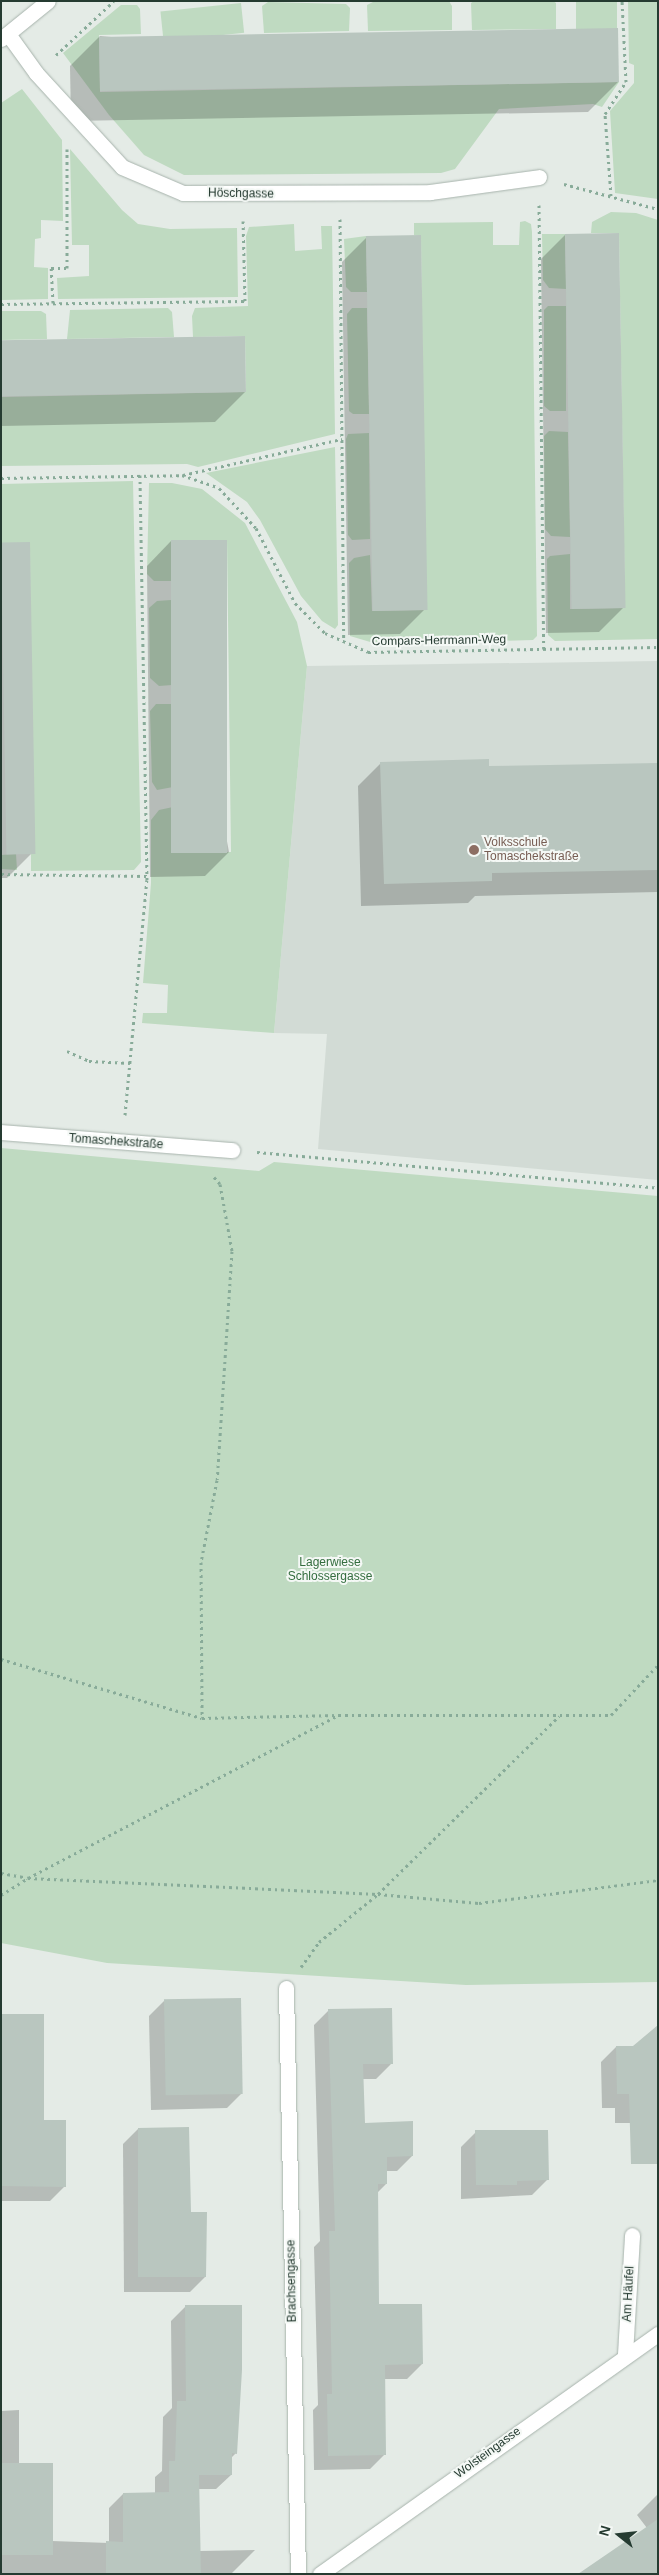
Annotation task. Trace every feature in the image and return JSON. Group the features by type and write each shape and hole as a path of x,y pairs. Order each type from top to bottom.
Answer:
{"street":[{"path":"4,37 48,1"},
{"name":"Höschgasse","path":"4,37 122,167 183,193 430,192 539,177"},
{"name":"Tomaschekstraße","path":"1,1132 122,1144 232,1150"},
{"name":"Brachsengasse","path":"286,1988 298,2574"},
{"name":"Am Häufel","path":"625,2354 632,2235"},
{"name":"Wolsteingasse","path":"320,2574 625,2354 658,2334"}],"path":[{"path":"36,73 114,1"},
{"path":"611,196 605,114 626,82 622,1"},
{"path":"53,303 51,268 67,268 68,107"},
{"path":"544,648 539,177 658,209"},
{"path":"340,193 344,641"},
{"path":"1,304 245,301 243,194"},
{"path":"182,475 342,440"},
{"name":"Compars-Herrmann-Weg","path":"1,478 182,475 220,488 256,528 295,603 325,633 368,652 658,646"},
{"path":"122,1144 147,876 140,476"},
{"path":"1,874 147,876"},
{"path":"68,1050 89,1061 130,1063"},
{"path":"184,1147 220,1184 232,1251 217,1480 201,1562 202,1718"},
{"path":"232,1150 658,1188"},
{"path":"1,1659 202,1718 339,1715 611,1715 658,1665"},
{"path":"1,1895 28,1878 339,1715"},
{"path":"286,1988 319,1942 378,1894 560,1715"},
{"path":"1,1873 28,1878 378,1894 479,1903 658,1880"}],"shaded area":[{"name":"Volksschule Tomaschekstraße","path":"658,661 658,1180 318,1149 327,1034 274,1033 307,666"}],"green space":[{"path":"449,1 452,6 452,30 368,31 367,5 373,2"},
{"path":"474,1 553,1 556,3 556,29 472,30 471,3"},
{"path":"576,1 617,1 617,29 576,29"},
{"path":"628,1 658,1 658,199 615,193 610,111 634,83 634,65 629,63"},
{"path":"268,2 346,4 350,8 349,31 264,33 262,6"},
{"path":"241,3 244,33 164,41 160,11"},
{"path":"121,5 137,5 140,9 141,34 99,35 100,92 619,82 602,107 593,104 499,109 455,169 441,173 184,175 144,155 109,115 63,53"},
{"path":"22,89 62,140 63,221 41,220 41,238 35,239 34,267 48,268 48,299 1,300 1,103"},
{"path":"70,149 122,210 138,224 170,229 237,228 238,297 58,299 57,278 89,276 89,245 72,245"},
{"path":"611,212 636,213 658,220 658,639 555,641 548,635 547,559 550,556 570,554 570,609 625,608 619,233 591,233 592,222"},
{"path":"525,221 531,224 532,232 537,636 533,640 377,644 350,636 349,563 354,558 370,555 372,611 425,610 421,236 414,235 414,223 493,222 493,245 519,245 520,222"},
{"path":"294,224 295,251 322,249 321,226 332,226 335,434 198,467 187,464 1,466 1,397 246,392 245,336 193,337 192,316 195,308 248,306 246,236 249,227"},
{"path":"542,234 565,234 566,289 549,288 543,280"},
{"path":"366,236 367,292 351,292 346,287 344,239"},
{"path":"548,306 566,306 566,411 550,411 544,406 544,310"},
{"path":"168,308 172,312 174,337 67,339 70,310"},
{"path":"352,308 367,308 369,414 353,414 349,411 347,314"},
{"path":"1,311 41,311 46,314 47,339 1,340"},
{"path":"549,431 568,432 570,537 551,536 545,529 544,436"},
{"path":"369,433 370,539 352,540 348,535 346,439 348,434"},
{"path":"335,447 338,625 335,629 322,621 301,596 260,520 247,502 206,473"},
{"path":"133,481 141,862 134,870 31,871 30,543 1,543 1,484"},
{"path":"149,483 172,483 202,489 245,523 297,622 307,666 274,1033 142,1023 143,1013 167,1013 168,985 143,983 151,883 151,820 159,810 173,807 174,853 231,852 227,540 171,540 172,581 154,581 147,574"},
{"path":"171,600 172,685 159,686 150,678 149,608 157,601"},
{"path":"156,704 173,704 173,787 157,790 152,782 150,711"},
{"path":"16,854 17,870 1,869 1,855"},
{"name":"Lagerwiese Schlossergasse","path":"1,1148 259,1171 274,1162 658,1196 658,1982 466,1985 107,1963 1,1943"}],"building":[{"path":"618,28 619,82 100,91 99,37"},
{"path":"619,233 626,608 572,609 565,234"},
{"path":"421,235 428,610 373,611 366,236"},
{"path":"245,336 246,392 2,396 1,340"},
{"path":"171,540 227,540 227,853 171,853"},
{"path":"30,542 35,854 6,854 1,543"},
{"path":"489,759 489,766 658,763 658,870 492,873 492,881 384,884 380,762"},
{"path":"241,1998 243,2094 166,2095 164,1999"},
{"path":"392,2008 393,2064 363,2064 365,2123 413,2121 413,2156 387,2157 387,2184 378,2184 379,2304 422,2304 423,2364 385,2365 386,2455 328,2456 327,2394 332,2394 329,2231 335,2231 328,2009"},
{"path":"1,2014 44,2014 44,2120 66,2120 66,2187 1,2186"},
{"path":"658,2025 658,2164 631,2164 629,2094 617,2094 616,2046 633,2046"},
{"path":"189,2127 191,2212 207,2212 206,2277 138,2277 138,2128"},
{"path":"475,2130 548,2130 549,2180 517,2181 517,2185 476,2185"},
{"path":"185,2305 242,2305 242,2370 237,2454 232,2453 232,2475 199,2475 201,2574 106,2574 106,2541 123,2542 123,2493 169,2492 169,2461 175,2461 177,2401 186,2401"},
{"path":"1,2463 53,2463 53,2555 1,2555"},
{"path":"658,2519 658,2574 578,2574 632,2537"}],"place":[{"name":"Volksschule Tomaschekstraße","path":"474,850"}]}
